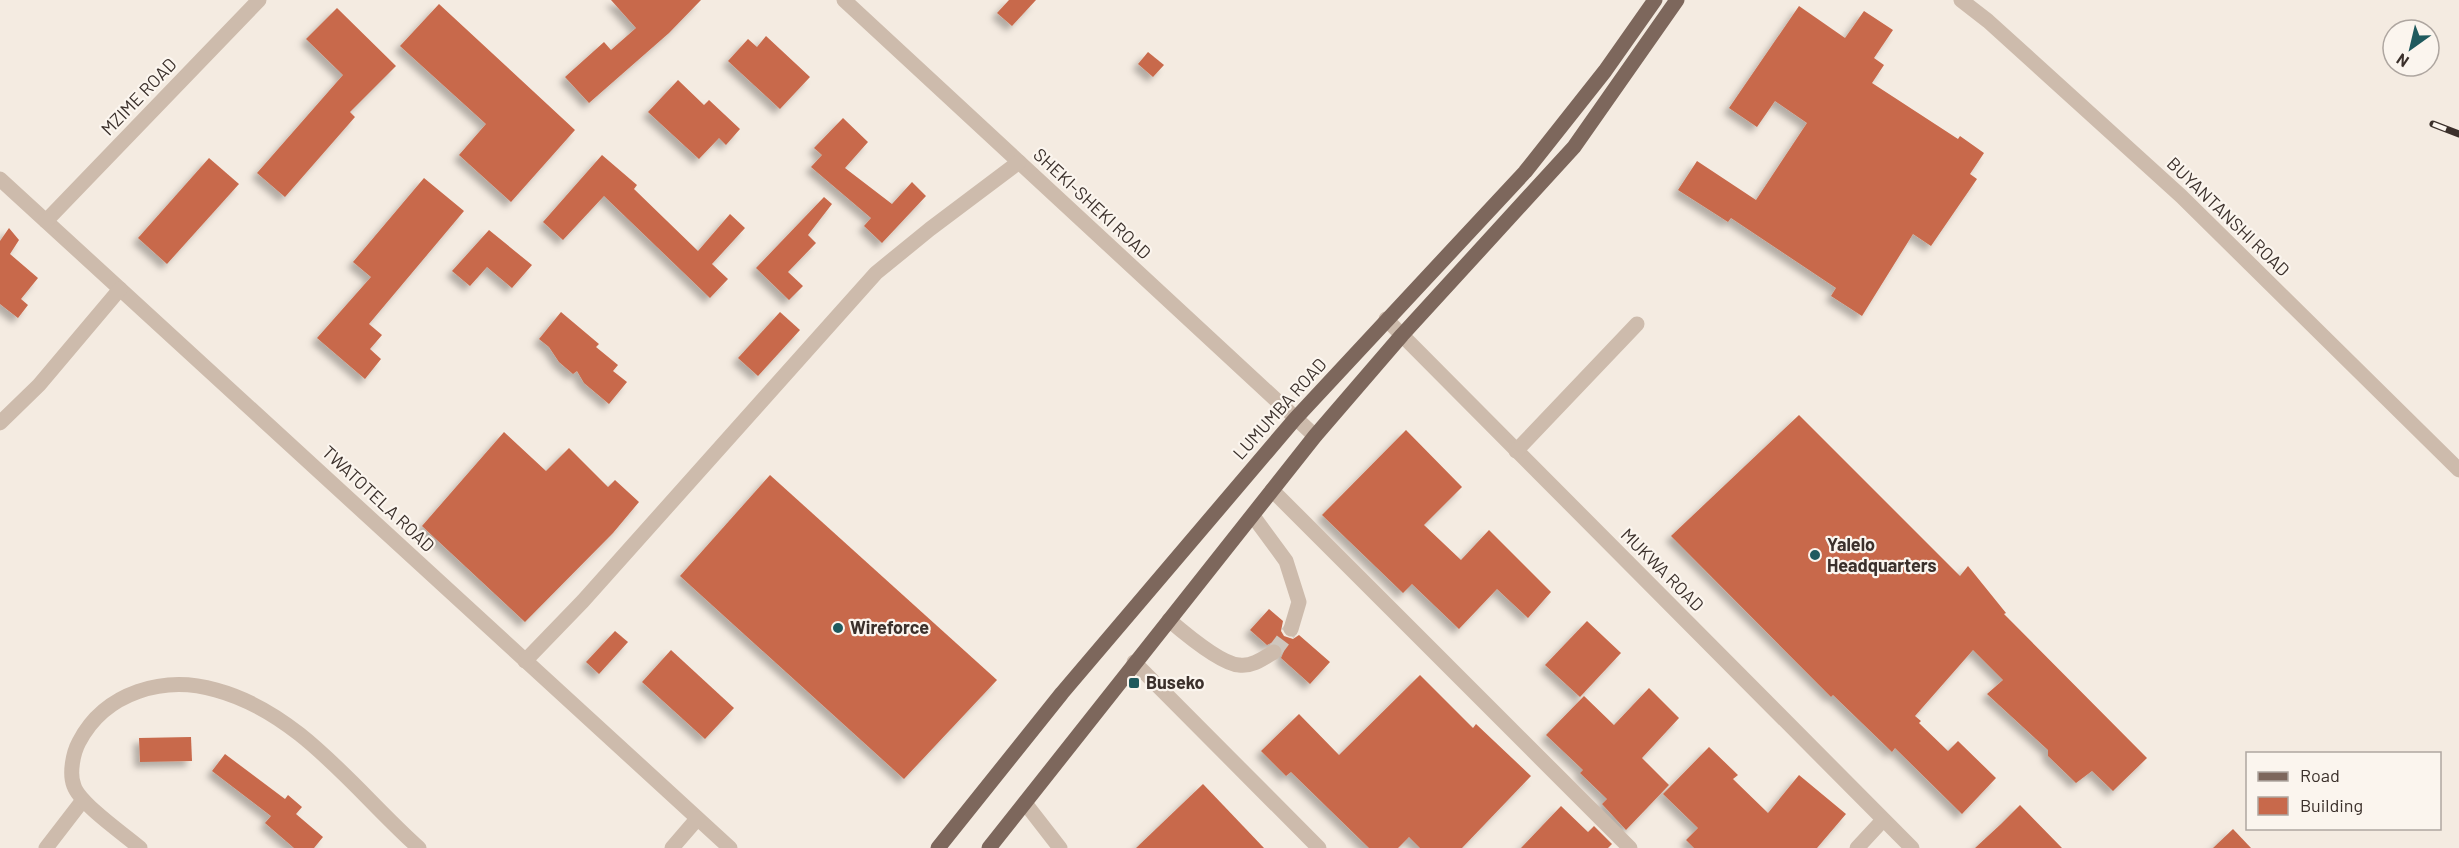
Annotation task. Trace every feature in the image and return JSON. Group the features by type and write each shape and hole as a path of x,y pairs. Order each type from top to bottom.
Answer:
{"main road":[{"name":"LUMUMBA ROAD","path":"938,848 1062,693 1295,419 1525,172 1605,71 1654,0"},
{"path":"989,848 1315,436 1402,335 1574,147 1677,0"}],"street":[{"name":"MZIME ROAD","path":"46,221 260,0"},
{"name":"SHEKI-SHEKI ROAD","path":"844,0 1315,436"},
{"name":"BUYANTANSHI ROAD","path":"1961,0 1988,21 2181,196 2459,470"},
{"path":"525,661 583,601 876,273 1018,162"},
{"name":"TWATOTELA ROAD","path":"0,179 730,848"},
{"path":"0,423 39,385 120,289"},
{"name":"MUKWA ROAD","path":"1386,320 1912,848"},
{"path":"1516,451 1637,324"},
{"path":"1272,490 1630,848"},
{"path":"1253,516 1286,561 1299,602 1291,629"},
{"path":"1168,620 1205,649 1239,666 1257,662 1274,652"},
{"path":"1134,662 1319,848"},
{"path":"140,848 83,800 73,786 74,755 85,730 100,712 125,696 141,689 187,684 216,690 249,702 282,720 346,777 418,848"},
{"path":"46,848 83,800"},
{"path":"1025,803 1060,848"},
{"path":"672,848 697,819"},
{"path":"1857,848 1883,820"}],"building":[{"path":"611,0 701,0 669,33 589,103 565,77 604,42 611,50 636,28"},
{"path":"1009,0 1036,0 1012,26 997,13"},
{"path":"439,4 575,130 511,202 459,155 486,124 400,46"},
{"path":"1799,6 1845,38 1864,11 1893,30 1874,58 1884,65 1872,83 1958,139 1960,136 1984,153 1970,174 1977,179 1931,246 1913,234 1862,316 1831,296 1836,288 1731,218 1728,222 1678,190 1697,161 1756,200 1807,123 1775,101 1757,127 1729,108"},
{"path":"337,8 396,66 350,112 355,117 285,197 257,173 343,75 306,39"},
{"path":"766,36 810,77 780,109 728,61 748,39 757,47"},
{"path":"1148,52 1164,65 1153,77 1138,64"},
{"path":"678,80 704,105 709,100 740,129 726,145 719,138 699,159 648,112"},
{"path":"843,118 868,142 845,168 892,204 912,182 926,196 882,243 864,226 871,218 811,167 822,155 814,148"},
{"path":"602,155 637,185 634,189 698,251 730,214 745,228 712,264 728,279 710,298 604,196 563,240 543,222"},
{"path":"209,158 239,184 167,264 138,238"},
{"path":"424,178 464,211 369,324 382,335 370,349 381,359 365,379 317,338 371,277 353,262"},
{"path":"824,197 832,204 808,235 816,243 788,272 803,286 789,300 756,268"},
{"path":"9,228 19,240 10,254 38,278 21,299 28,305 18,318 0,304 0,241"},
{"path":"489,230 532,265 512,288 487,267 470,286 452,271"},
{"path":"561,312 599,344 596,347 618,365 613,371 627,382 609,404 584,383 577,371 573,374 559,362 549,347 539,339"},
{"path":"780,312 800,330 758,376 738,358"},
{"path":"1799,415 1960,576 1968,566 2006,613 2004,614 2147,758 2113,791 2092,771 2076,783 2048,756 2048,750 1987,694 2003,680 1973,650 1915,716 1921,721 1919,723 1948,751 1958,741 1996,778 1962,814 1895,748 1892,752 1833,695 1831,697 1671,536"},
{"path":"1406,430 1462,487 1424,525 1461,560 1489,530 1551,592 1528,618 1497,589 1459,629 1412,584 1403,593 1322,515"},
{"path":"504,432 546,471 569,448 608,487 615,480 639,502 613,533 525,622 422,526"},
{"name":"Wireforce","path":"770,475 997,680 904,779 680,576"},
{"path":"1269,609 1283,621 1281,631 1284,636 1293,639 1299,635 1330,662 1310,684 1281,658 1284,651 1279,644 1273,642 1267,645 1250,630"},
{"path":"1587,621 1621,653 1580,697 1545,665"},
{"path":"615,631 628,642 599,674 586,662"},
{"path":"671,650 734,708 705,739 642,682"},
{"path":"1420,675 1473,728 1476,724 1531,776 1462,848 1420,848 1409,837 1398,848 1369,848 1291,772 1286,776 1261,751 1299,714 1339,755"},
{"path":"1649,688 1679,718 1642,758 1669,785 1626,830 1602,804 1607,799 1580,773 1583,770 1546,735 1584,696 1614,725"},
{"path":"191,737 192,761 140,762 139,738"},
{"path":"1709,747 1738,775 1733,779 1768,813 1799,775 1846,814 1817,848 1694,848 1686,840 1698,828 1663,794"},
{"path":"225,754 285,799 288,795 302,807 296,814 323,837 314,848 294,848 265,823 271,816 212,771"},
{"path":"1203,784 1264,848 1136,848"},
{"path":"2020,805 2062,848 1975,848 2001,824"},
{"path":"1561,806 1588,832 1594,826 1612,844 1608,848 1521,848"},
{"path":"2233,829 2251,848 2213,848"}],"tunnel":[{"path":"1274,652 1291,629"}],"railway":[{"path":"2433,124 2459,134"}],"place":[{"name":"Yalelo Headquarters","path":"1815,555"},
{"name":"Wireforce","path":"838,628"},
{"name":"Buseko","path":"1134,683"}]}
